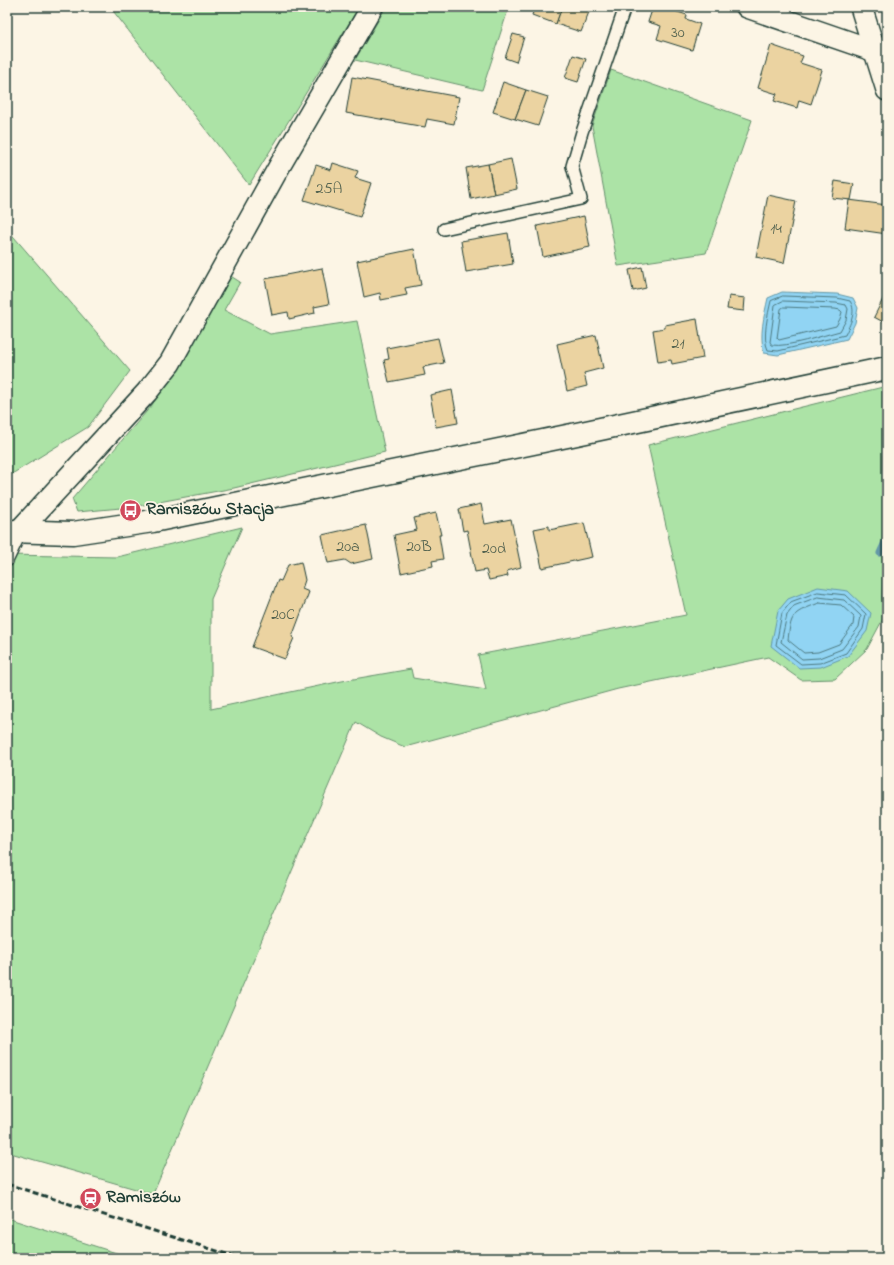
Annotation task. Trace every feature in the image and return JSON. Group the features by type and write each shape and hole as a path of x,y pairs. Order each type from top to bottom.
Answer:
{"street":[{"path":"15,531 148,392 170,363 279,167 372,7"},
{"path":"747,7 875,51"},
{"path":"861,7 887,90"},
{"path":"15,531 73,533 153,521 572,436 887,368"}],"lane":[{"path":"444,228 581,199 572,166 582,132 625,7"},
{"path":"7,561 15,531"}],"green space":[{"path":"110,7 359,7 249,185"},
{"path":"386,7 509,7 482,90 355,60"},
{"path":"611,70 752,120 706,253 618,266 592,126"},
{"path":"7,229 130,371 88,427 7,477"},
{"path":"226,273 240,282 224,310 270,334 357,321 385,452 234,488 132,507 77,512 72,499 152,405"},
{"path":"887,386 887,567 883,575 882,597 884,617 867,649 835,679 801,680 768,657 618,689 405,747 381,737 356,722 153,1194 7,1152 7,555 117,557 242,527 211,599 211,709 342,681 411,669 413,678 486,690 478,655 686,615 648,445"},
{"path":"7,1218 132,1258 7,1258"}],"water":[{"path":"782,292 837,294 853,298 858,308 855,323 847,339 778,355 764,353 762,332 768,298"},
{"path":"818,587 848,591 871,613 867,631 848,656 821,667 799,668 771,646 778,611 788,599"}],"building":[{"path":"535,7 562,7 556,24 532,15"},
{"path":"562,7 591,7 581,32 556,24"},
{"path":"653,7 662,7 687,15 686,19 700,24 692,50 657,39 661,26 648,22"},
{"path":"513,34 524,37 516,62 505,58"},
{"path":"771,45 803,56 800,63 822,70 811,104 799,100 797,108 774,101 777,94 758,88"},
{"path":"573,55 586,59 578,82 565,78"},
{"path":"352,77 459,97 454,124 427,119 425,127 346,113"},
{"path":"503,82 526,90 515,119 493,112"},
{"path":"526,90 548,97 538,126 515,119"},
{"path":"511,159 517,189 494,194 488,164"},
{"path":"333,163 358,171 355,178 371,183 360,217 304,200 316,165 331,170"},
{"path":"488,164 494,194 471,199 466,168"},
{"path":"835,181 854,184 851,200 832,198"},
{"path":"768,195 796,201 784,263 756,257"},
{"path":"849,200 887,205 887,234 845,228"},
{"path":"584,216 590,247 543,257 537,226"},
{"path":"508,233 513,264 466,272 461,241"},
{"path":"414,249 421,285 405,288 407,295 381,300 380,293 364,297 357,261"},
{"path":"642,267 646,288 633,291 629,270"},
{"path":"322,268 329,304 314,307 315,313 289,319 288,312 272,315 265,279"},
{"path":"887,291 887,324 874,317"},
{"path":"729,296 745,298 744,311 727,309"},
{"path":"697,319 703,358 672,364 671,360 658,362 653,330 665,328 665,325"},
{"path":"596,335 603,368 584,373 587,386 567,391 557,344"},
{"path":"438,338 444,363 423,367 425,375 389,382 384,360 389,359 387,348"},
{"path":"452,390 458,423 436,427 430,395"},
{"path":"481,504 485,524 511,519 521,567 507,571 508,576 489,580 486,570 475,572 467,530 463,531 459,509"},
{"path":"436,513 441,535 439,535 443,559 432,561 433,566 401,573 394,535 417,530 414,518"},
{"path":"584,523 592,557 542,568 534,529 549,526 549,530"},
{"path":"366,525 373,559 351,564 345,560 328,563 322,535"},
{"path":"301,562 305,580 302,589 309,592 292,637 294,638 285,659 252,647 278,580 281,581 288,565"}],"waterway":[{"path":"880,553 887,538"}],"railway":[{"path":"7,1184 239,1258"}],"place":[{"name":"Ramiszów Stacja","path":"131,510"},
{"name":"Ramiszów","path":"90,1198"}]}
